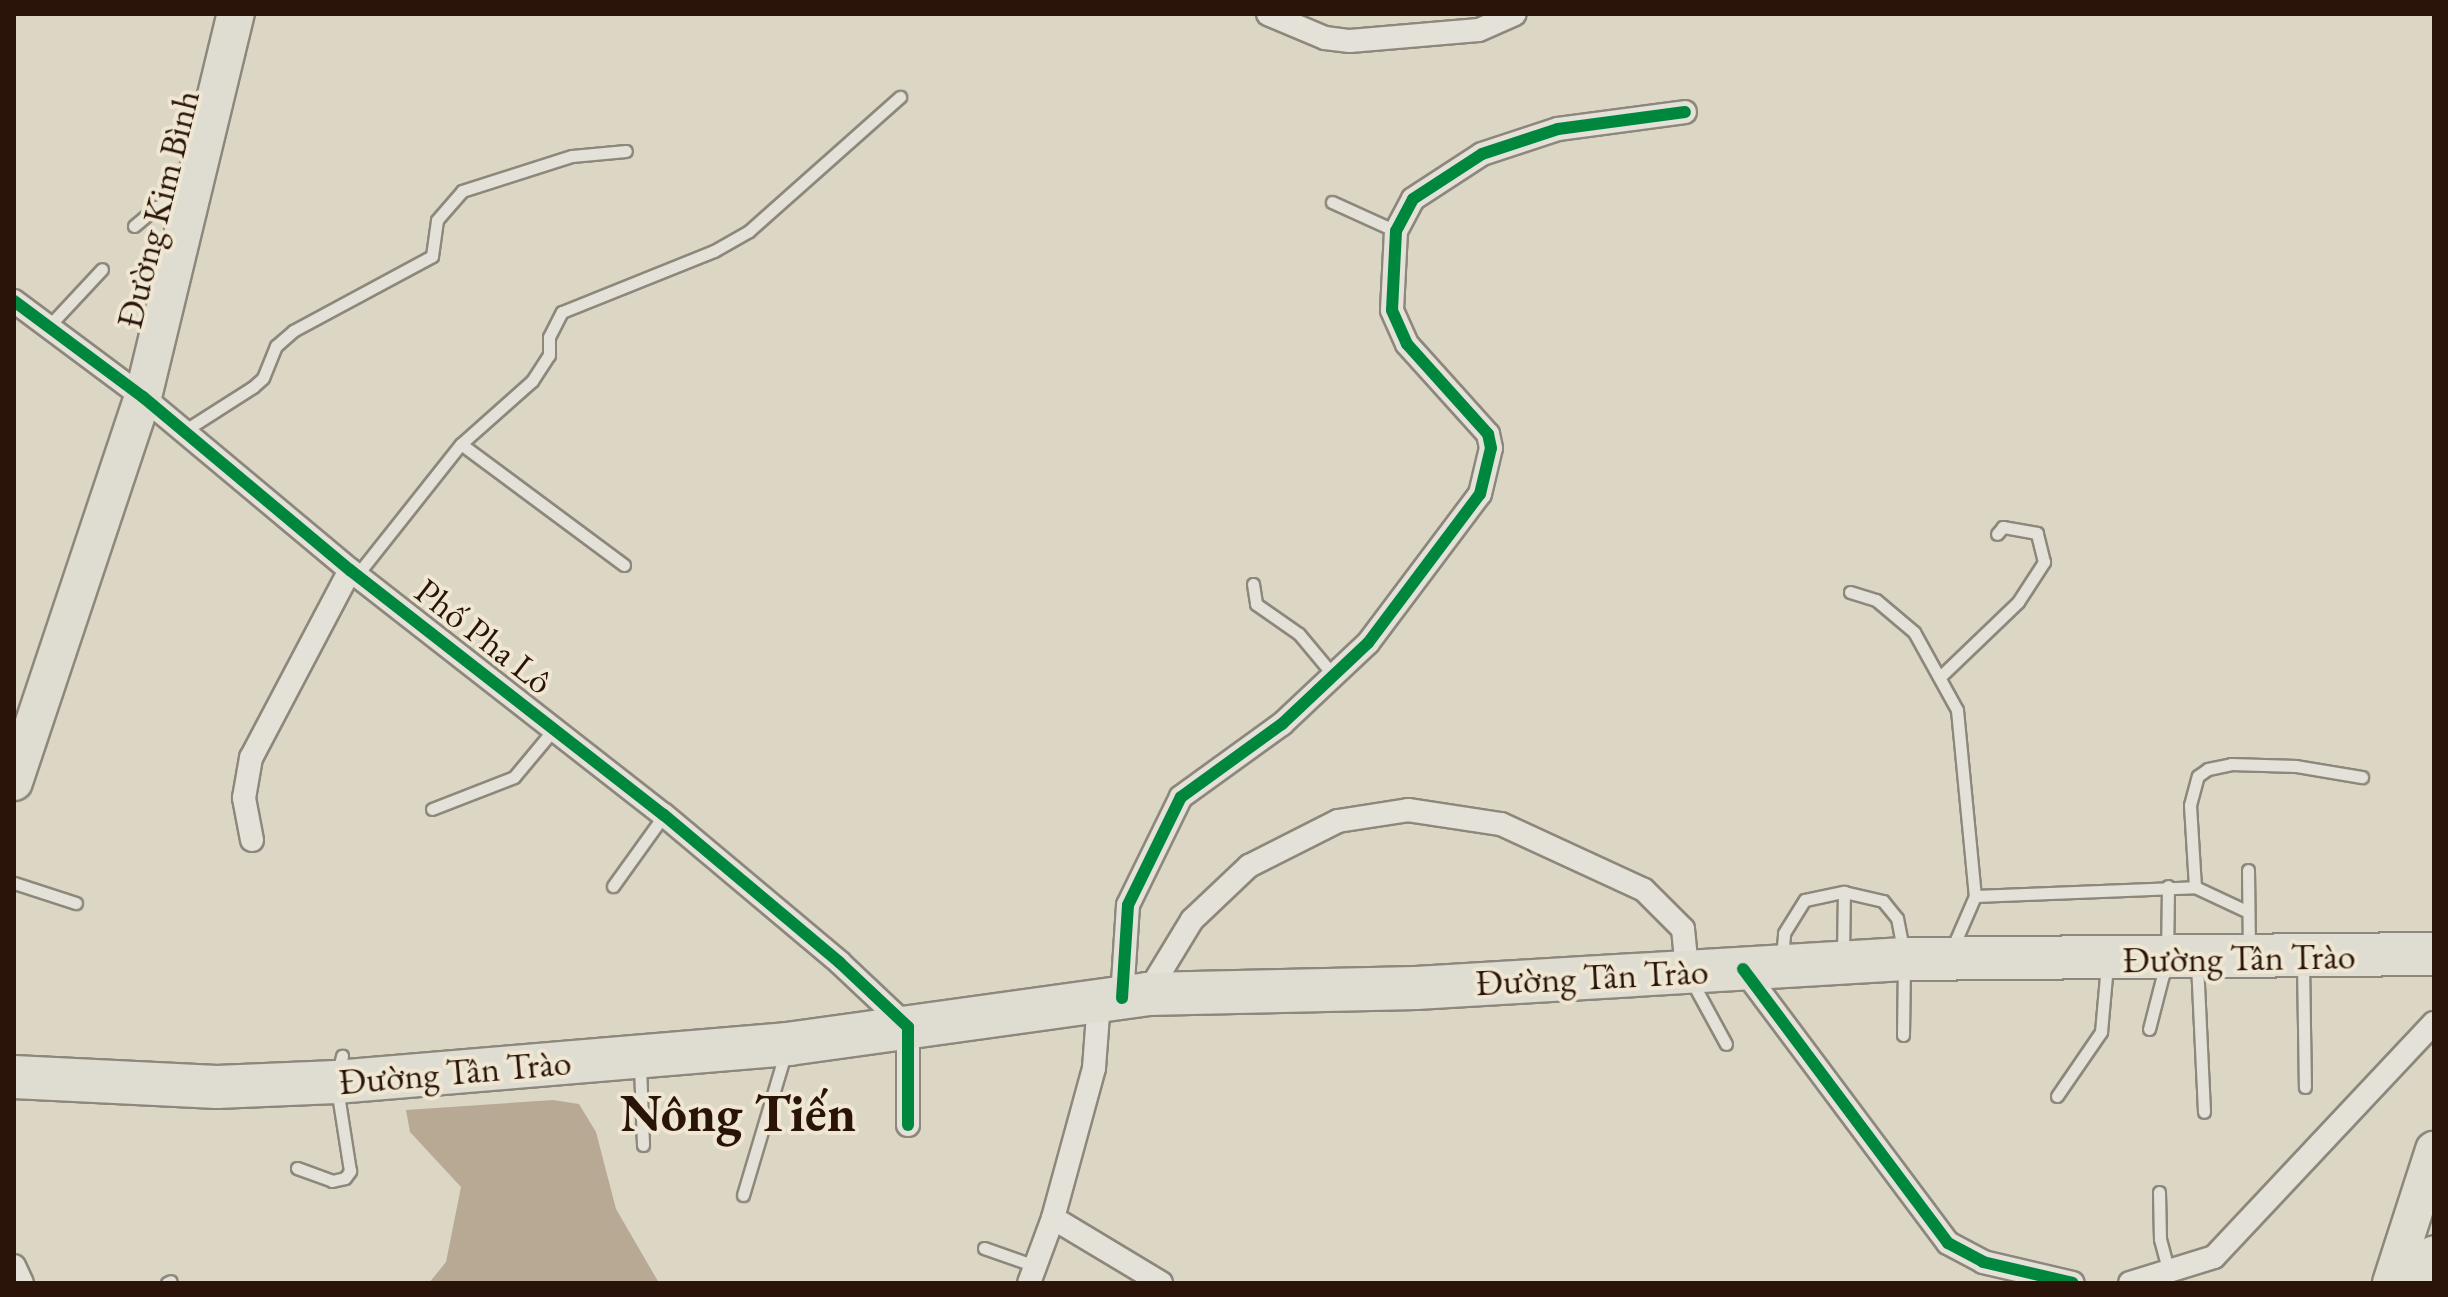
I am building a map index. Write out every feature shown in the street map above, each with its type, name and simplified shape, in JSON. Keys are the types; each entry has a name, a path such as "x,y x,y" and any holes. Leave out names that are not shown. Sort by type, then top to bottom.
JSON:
{"highway":[{"name":"Đường Tân Trào","path":"14,1049 339,1069 640,1057 788,1044 1123,998 1416,988 1687,969 1762,968 1904,959 2107,960 2434,954"},
{"name":"Đường Tân Trào","path":"14,1077 217,1087 339,1069 812,1022 902,1028"}],"main road":[{"name":"Đường Kim Bình","path":"14,782 143,397 236,14"},
{"path":"2391,1283 2434,1150"},
{"path":"2425,1283 2434,1254"}],"street":[{"path":"1268,14 1298,29 1350,41 1479,30 1515,14"},
{"path":"1123,998 1128,905 1181,797 1282,724 1368,643 1480,494 1491,448 1488,434 1399,331 1392,310 1396,231 1413,199 1482,154 1578,123 1685,112"},
{"name":"Phố Pha Lô","path":"14,301 143,397 353,572 664,815 902,1028"},
{"path":"252,840 244,798 251,758 353,572"},
{"path":"1032,1274 1053,1218 1094,1068 1123,998 1192,920 1249,866 1338,821 1408,810 1501,824 1644,890 1683,929 1687,969"},
{"path":"1762,968 1948,1243 1983,1262 2073,1283"},
{"path":"2130,1283 2214,1257 2434,1023"},
{"path":"902,1028 908,1125"},
{"path":"1053,1218 1161,1283"},
{"path":"14,1266 22,1283"}],"lane":[{"path":"353,572 461,444 532,381 549,355 554,321 562,312 714,251 749,231 900,97"},
{"path":"184,431 263,378 276,346 293,331 432,256 437,220 462,191 572,156 626,151"},
{"path":"134,226 157,207 193,193"},
{"path":"1332,202 1396,231"},
{"path":"48,327 102,269"},
{"path":"461,444 624,565"},
{"path":"1942,675 2008,614 2044,562 2037,533 2003,527 1997,534"},
{"path":"1253,584 1256,604 1299,634 1334,676"},
{"path":"1850,592 1876,600 1914,632 1942,675 1957,710 1975,896 1949,959"},
{"path":"432,809 514,777 554,729"},
{"path":"2195,887 2190,805 2198,776 2208,769 2296,766 2362,777"},
{"path":"613,886 664,815"},
{"path":"2248,870 2246,911 2249,956"},
{"path":"14,883 76,903"},
{"path":"2168,886 2182,958 2204,1112"},
{"path":"1975,896 2195,887 2246,911"},
{"path":"1843,963 1844,892"},
{"path":"1762,968 1805,900 1844,892 1883,901 1897,918 1904,959 1903,1035"},
{"path":"2149,1029 2182,958"},
{"path":"2302,958 2305,1087"},
{"path":"2057,1096 2101,1032 2107,960"},
{"path":"1687,969 1700,1004 1726,1044"},
{"path":"743,1195 788,1044"},
{"path":"640,1057 643,1145"},
{"path":"297,1168 332,1181 345,1178 350,1171 339,1069"},
{"path":"2159,1192 2160,1239 2169,1273"},
{"path":"984,1248 1032,1274"}],"shaded area":[{"path":"553,1100 579,1104 596,1132 616,1209 659,1283 429,1283 446,1262 461,1187 410,1132 406,1110"}],"cycle path":[{"path":"1122,998 1128,905 1181,797 1282,724 1368,643 1480,494 1491,448 1488,434 1407,344 1392,310 1396,231 1413,199 1482,154 1558,129 1685,112"},
{"path":"14,301 143,397 350,570 664,815 839,962 908,1027 908,1125"},
{"path":"1743,969 1948,1243 1983,1262 2073,1283"}],"district":[{"name":"Nông Tiến","path":"738,1113"}]}
